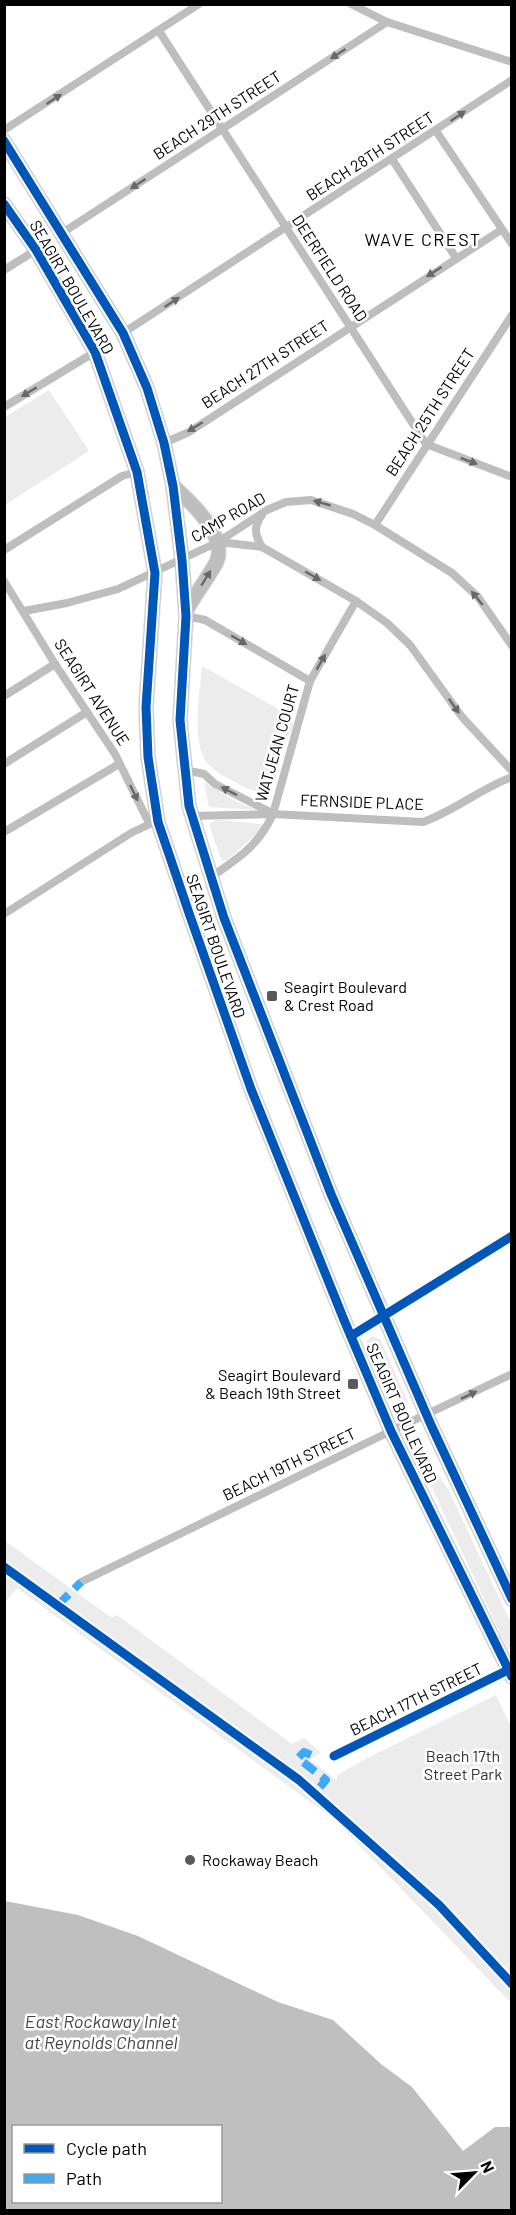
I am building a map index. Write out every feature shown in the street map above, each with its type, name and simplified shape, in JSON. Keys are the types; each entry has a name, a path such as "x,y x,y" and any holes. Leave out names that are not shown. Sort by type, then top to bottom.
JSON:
{"main road":[{"name":"SEAGIRT BOULEVARD","path":"4,141 123,333 147,388 164,442 173,486 182,560 186,613 180,720 192,816 224,918 327,1185 427,1415 512,1599"},
{"name":"SEAGIRT BOULEVARD","path":"4,204 36,250 95,352 137,472 155,573 146,707 154,822 240,1061 351,1336 391,1431 510,1672"},
{"path":"173,486 196,508 218,542 217,561 186,613"}],"street":[{"path":"4,130 199,4"},
{"path":"351,4 387,22 512,62"},
{"name":"BEACH 29TH STREET","path":"62,233 387,22"},
{"name":"DEERFIELD ROAD","path":"159,31 426,444"},
{"name":"BEACH 28TH STREET","path":"123,333 512,80"},
{"path":"436,131 512,244"},
{"path":"392,159 456,258"},
{"name":"BEACH 27TH STREET","path":"164,442 189,432 501,230"},
{"path":"4,270 36,250"},
{"name":"BEACH 25TH STREET","path":"375,525 512,315"},
{"path":"4,407 95,352"},
{"path":"426,444 512,477"},
{"path":"4,550 122,476 137,472"},
{"name":"CAMP ROAD","path":"24,611 67,603 118,589 218,542 267,510 286,502 311,500 353,514 375,525 464,582 478,597 512,646"},
{"path":"262,547 255,529 259,519 267,510"},
{"path":"218,542 262,547 356,601 387,623 410,645 462,717 512,771"},
{"name":"SEAGIRT AVENUE","path":"4,581 154,822"},
{"name":"WATJEAN COURT","path":"212,877 241,856 263,834 273,814 310,681 356,601"},
{"path":"186,613 205,620 310,681"},
{"path":"4,696 55,664"},
{"path":"4,764 87,712"},
{"path":"4,832 119,764"},
{"name":"FERNSIDE PLACE","path":"185,770 204,774 215,784 273,814"},
{"name":"FERNSIDE PLACE","path":"192,816 273,814 423,822 438,816 481,790 512,777"},
{"path":"4,914 154,822"},
{"path":"351,1336 383,1314 512,1236"},
{"name":"BEACH 19TH STREET","path":"81,1582 512,1374"},
{"name":"BEACH 17TH STREET","path":"334,1756 510,1672"}],"green space":[{"path":"49,390 89,451 5,505 5,417"},
{"path":"202,666 291,716 293,728 282,747 268,794 250,789 225,777 204,758 198,738"},
{"path":"204,782 235,801 257,810 209,807"},
{"path":"215,820 267,825 227,860 222,861 209,824"},
{"path":"372,1336 380,1339 408,1402 400,1405 385,1374 370,1354 367,1340"},
{"path":"417,1435 432,1465 449,1491 511,1623 511,1648 508,1650 409,1439"},
{"name":"Beach 17th Street Park","path":"5,1541 112,1618 117,1615 292,1744 304,1738 321,1753 309,1759 337,1780 337,1775 373,1755 496,1695 511,1727 511,2003 335,1820 17,1588 5,1602"}],"water":[{"name":"East Rockaway Inlet at Reynolds Channel","path":"5,1901 78,1915 138,1936 278,2002 333,2020 381,2064 412,2087 463,2151 495,2127 510,2127 511,2210 5,2210"}],"marked path":[{"path":"58,1605 81,1582"},
{"path":"311,1755 304,1752 298,1758 326,1780 314,1794"}],"cycle path":[{"path":"4,141 123,333 147,388 164,443 173,486 182,560 186,616 180,720 189,806 224,918 331,1194 431,1425 512,1599"},
{"path":"4,204 36,250 95,352 137,472 155,573 146,707 148,757 158,822 190,916 251,1089 344,1320 391,1431 512,1677"},
{"path":"351,1336 512,1236"},
{"path":"4,1567 299,1780 439,1905 512,1984"},
{"path":"334,1756 508,1670"}],"place":[{"name":"Seagirt Boulevard & Crest Road","path":"272,996"},
{"name":"Seagirt Boulevard & Beach 19th Street","path":"353,1384"},
{"name":"Rockaway Beach","path":"190,1860"}],"district":[{"name":"WAVE CREST","path":"423,240"}]}
